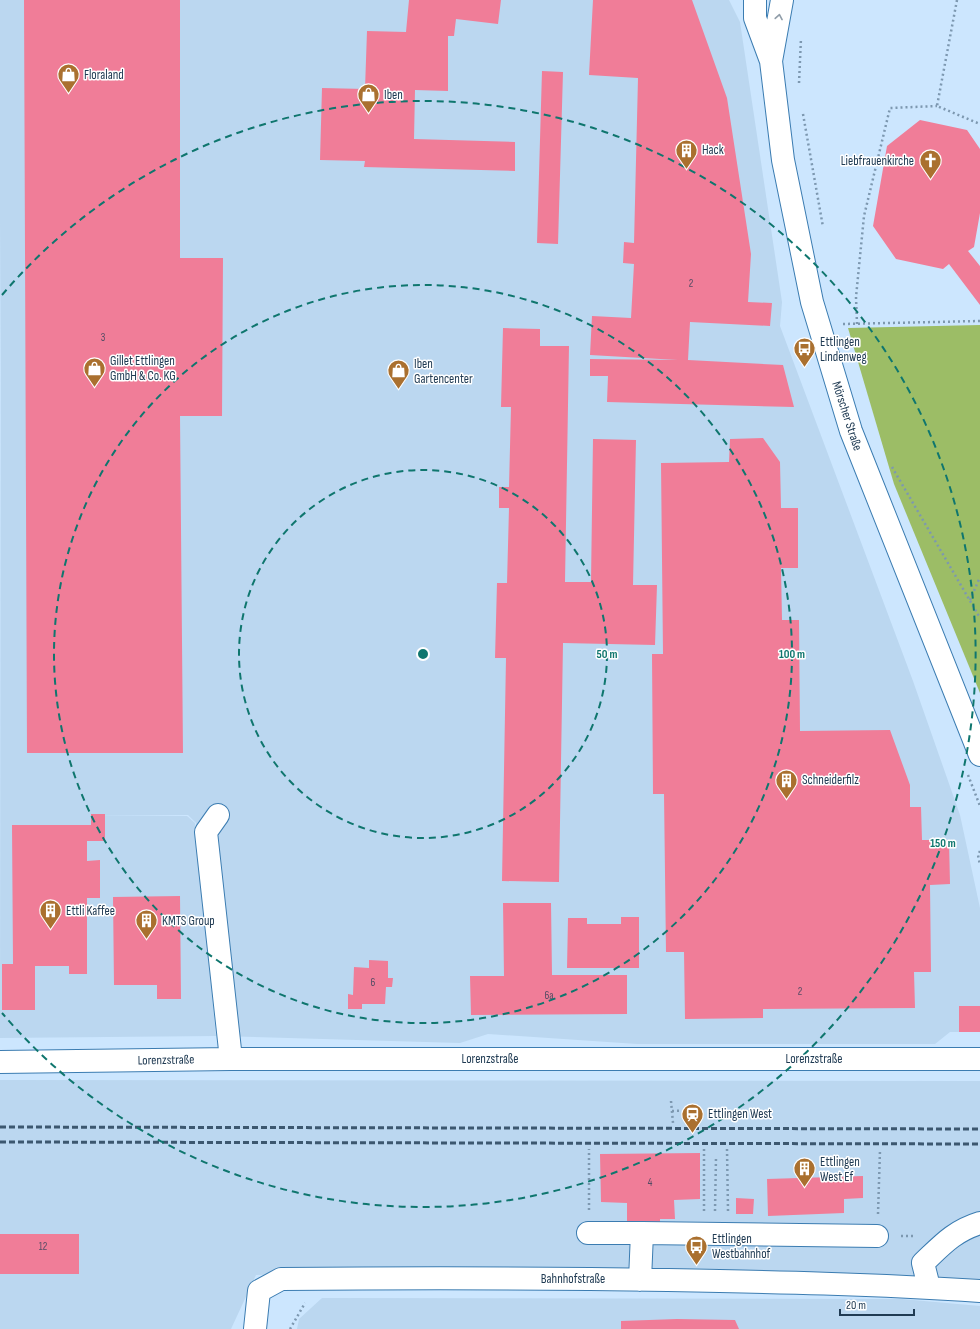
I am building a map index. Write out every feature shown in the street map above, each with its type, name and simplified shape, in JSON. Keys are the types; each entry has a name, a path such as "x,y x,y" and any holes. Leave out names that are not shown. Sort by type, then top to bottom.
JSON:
{"street":[{"name":"Mörscher Straße","path":"755,0 755,18 771,61 782,160 812,302 850,431 980,755"},
{"name":"Mörscher Straße","path":"771,61 782,0"},
{"path":"218,815 206,832 231,1059"},
{"name":"Lorenzstraße","path":"0,1062 231,1059 980,1058"},
{"path":"929,1287 923,1263 954,1233 965,1227 980,1223"},
{"path":"589,1224 642,1233 877,1236"},
{"path":"640,1280 642,1233"},
{"name":"Bahnhofstraße","path":"255,1329 259,1291 281,1279 640,1280 893,1284 980,1291"}],"path":[{"path":"937,106 957,0"},
{"path":"799,90 801,36"},
{"path":"857,324 856,297 864,216 890,108 937,106 980,124"},
{"path":"803,112 824,234"},
{"path":"840,317 844,331"},
{"path":"842,324 980,322"},
{"path":"890,463 980,618"},
{"path":"970,600 980,577"},
{"path":"980,851 978,856 980,865"},
{"path":"671,1101 673,1123"},
{"path":"672,1111 702,1110"},
{"path":"589,1224 590,1149"},
{"path":"704,1149 704,1233"},
{"path":"727,1149 728,1234"},
{"path":"877,1236 880,1150"},
{"path":"715,1192 716,1157"},
{"path":"290,1329 306,1301 308,1279"}],"shaded area":[{"path":"0,0 729,0 740,22 782,302 780,326 913,681 960,815 980,908 980,1032 950,1032 935,1044 637,1044 488,1034 460,1043 217,1036 196,823 188,815 89,815 187,816 195,823 216,1036 0,1038"},
{"path":"0,1080 980,1081 980,1291 367,1272 256,1275 231,1329 0,1329"},
{"path":"322,1298 902,1299 980,1306 980,1329 297,1329 299,1319"}],"green space":[{"path":"980,325 980,693 894,484 848,328"}],"building":[{"path":"24,0 180,0 180,258 223,258 222,416 180,416 183,753 27,753"},
{"name":"Iben","path":"409,0 501,0 498,24 456,19 454,36 448,36 448,91 415,90 414,139 515,142 515,171 364,167 365,161 320,160 322,88 365,89 367,31 406,32"},
{"path":"593,0 692,0 727,98 751,254 748,302 772,303 770,326 690,322 688,360 783,365 794,407 607,402 608,376 590,376 590,359 678,360 590,355 592,316 631,318 634,264 623,263 624,242 634,243 638,78 589,75"},
{"path":"542,71 563,72 558,244 537,243"},
{"name":"Liebfrauenkirche","path":"920,120 967,130 980,149 980,213 974,247 968,251 980,266 980,305 949,264 943,269 896,259 873,226 887,146"},
{"path":"503,328 540,329 540,346 569,346 565,582 591,582 593,439 636,440 633,585 657,585 655,645 563,643 559,882 502,881 506,658 495,658 497,583 507,583 509,508 499,508 499,487 509,487 511,407 501,407"},
{"name":"Schneiderfilz","path":"763,438 780,462 781,508 798,508 798,568 781,568 782,620 799,620 800,731 890,730 910,785 910,807 921,807 922,840 949,840 950,884 930,885 931,972 914,972 915,1008 763,1009 763,1018 685,1019 684,952 666,952 664,794 653,794 652,654 663,654 661,463 729,462 730,439"},
{"name":"Ettli Kaffee","path":"91,814 105,814 105,841 87,841 87,861 100,860 100,898 87,898 87,974 69,974 69,966 35,966 35,1010 2,1010 2,964 13,964 12,825 91,825"},
{"name":"KMTS Group","path":"180,896 181,999 157,999 157,985 114,985 113,897"},
{"path":"503,903 551,903 552,975 627,975 627,1014 471,1015 470,976 504,976"},
{"path":"621,917 639,917 639,968 567,968 568,918 587,918 587,924 621,924"},
{"path":"369,960 388,961 388,978 393,978 392,987 386,987 385,1004 362,1004 362,1009 348,1009 348,994 353,995 354,967 369,968"},
{"path":"959,1006 980,1006 980,1032 959,1032"},
{"path":"700,1153 700,1199 674,1200 675,1219 660,1219 660,1225 627,1222 627,1203 601,1202 600,1154"},
{"name":"Ettlingen West Ef","path":"863,1176 863,1198 844,1199 844,1213 768,1216 767,1179"},
{"path":"736,1198 754,1199 753,1214 736,1214"},
{"path":"0,1234 79,1234 79,1274 0,1274"},
{"path":"677,1319 735,1320 739,1329 621,1329 621,1321"}],"railway":[{"path":"0,1127 980,1129"},
{"path":"0,1142 980,1144"}],"place":[{"name":"Floraland","path":"69,94"},
{"name":"Iben","path":"368,114"},
{"name":"Hack","path":"687,170"},
{"name":"Liebfrauenkirche","path":"930,180"},
{"name":"Ettlingen Lindenweg","path":"804,368"},
{"name":"Gillet Ettlingen GmbH & Co. KG","path":"95,388"},
{"name":"Iben Gartencenter","path":"398,390"},
{"name":"Schneiderfilz","path":"787,800"},
{"name":"Ettli Kaffee","path":"50,930"},
{"name":"KMTS Group","path":"147,940"},
{"name":"Ettlingen West","path":"693,1134"},
{"name":"Ettlingen West Ef","path":"805,1188"},
{"name":"Ettlingen Westbahnhof","path":"696,1266"}]}
